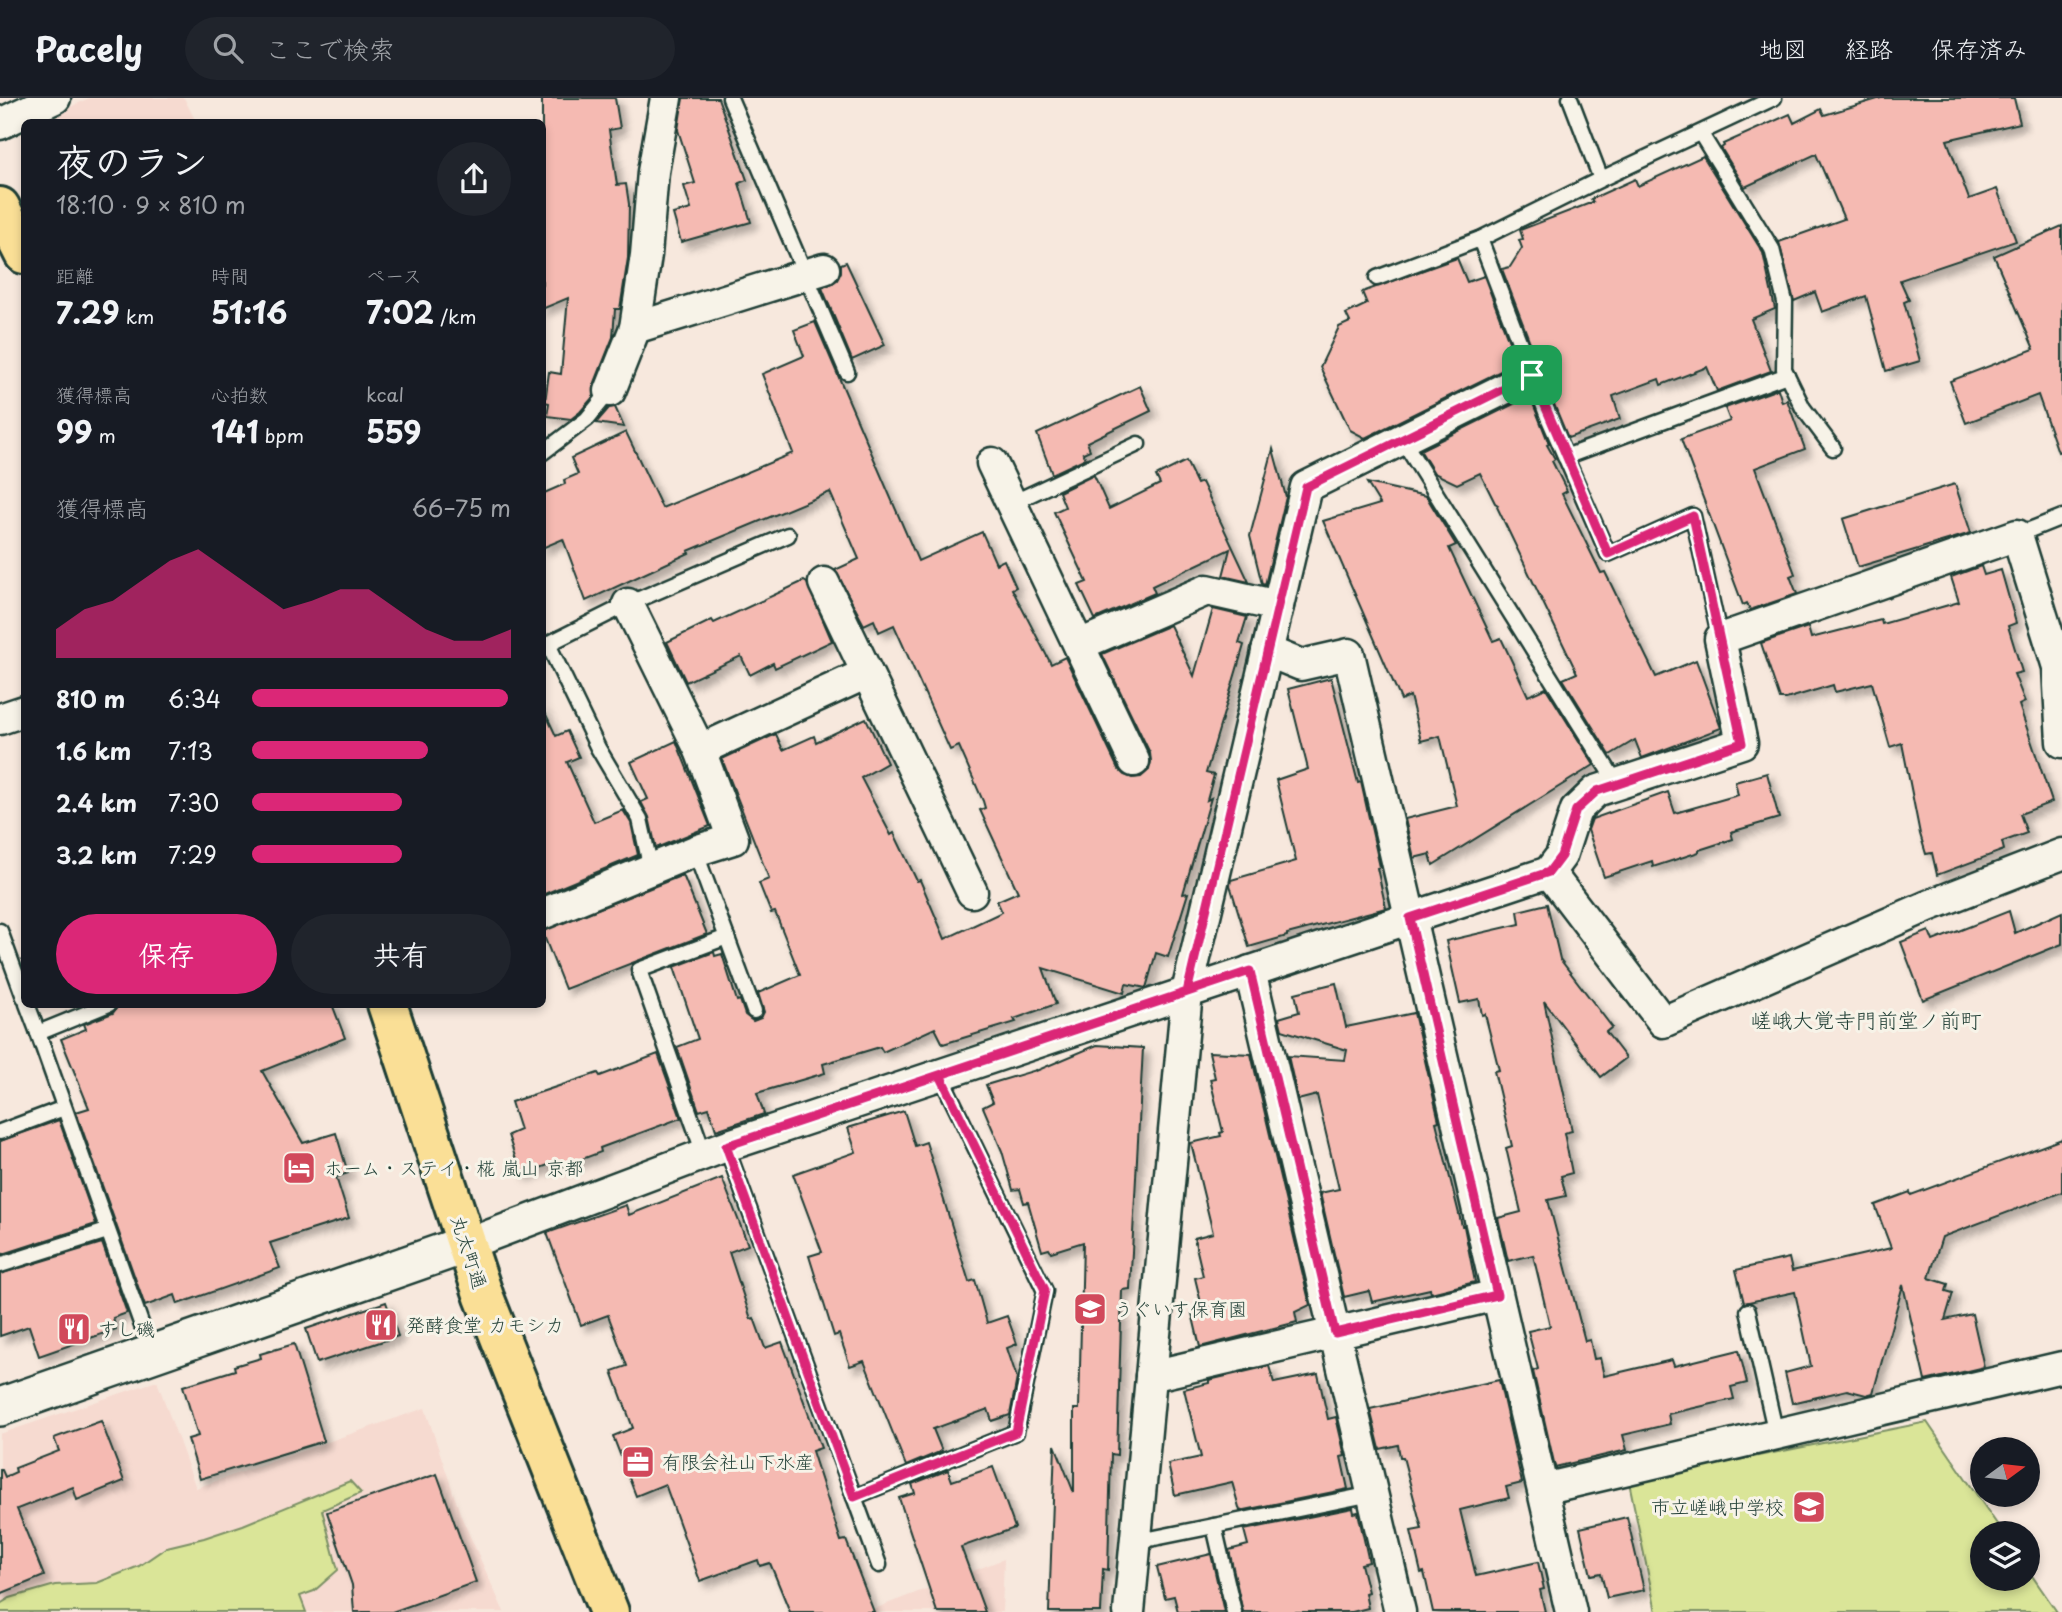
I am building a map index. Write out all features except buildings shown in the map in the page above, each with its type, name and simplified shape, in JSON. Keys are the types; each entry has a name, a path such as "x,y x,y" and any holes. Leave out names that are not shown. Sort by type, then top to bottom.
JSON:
{"main road":[{"path":"0,207 21,248"},
{"name":"丸太町通","path":"388,1008 498,1334 609,1612"}],"street":[{"path":"0,124 55,98"},
{"path":"610,391 635,328 646,255 653,172 666,98"},
{"path":"635,328 815,272"},
{"path":"1129,1612 1187,992 1306,487 1532,375"},
{"path":"992,463 1134,761"},
{"path":"0,1407 467,1244 715,1150 1549,872 1561,856 1576,810 1597,791 1742,743 1720,639 2017,535 2058,667 2062,742"},
{"path":"824,583 972,892"},
{"path":"1079,645 1208,590 1278,606"},
{"path":"546,912 695,850 733,839 700,750 628,604"},
{"path":"1267,650 1301,665 1349,654 1571,1612"},
{"path":"700,750 867,673"},
{"path":"0,719 21,712"},
{"path":"1549,872 1663,1022 1928,906 2062,855"},
{"path":"1250,971 1400,1612"},
{"path":"1151,1376 1497,1295"},
{"path":"1543,1489 2062,1367"}],"lane":[{"path":"730,98 815,272 847,372"},
{"path":"1570,98 1601,179"},
{"path":"1377,278 1480,239 1774,98"},
{"path":"1701,134 1772,249 1785,302 1784,369 1802,408 1833,448"},
{"path":"1480,239 1565,457 1608,554 1693,516 1720,639"},
{"path":"1565,457 1787,375"},
{"path":"546,450 587,419 610,391"},
{"path":"1402,439 1617,784"},
{"path":"1012,503 1138,444"},
{"path":"2017,535 2062,517"},
{"path":"651,869 640,819 598,748 548,643 628,604 788,534"},
{"path":"695,850 754,1011"},
{"path":"0,931 21,989"},
{"path":"727,937 639,970 715,1150 879,1565"},
{"path":"28,1008 152,1356"},
{"path":"37,1033 99,1008"},
{"path":"854,1497 1016,1432 1019,1419 1045,1290 940,1075"},
{"path":"0,1132 64,1108"},
{"path":"0,1265 107,1231"},
{"path":"1748,1311 1776,1434"},
{"path":"1135,1542 1372,1494"},
{"path":"1214,1526 1234,1612"}],"shaded area":[{"path":"89,98 184,98 194,119 46,119"},
{"path":"157,1381 196,1488 425,1408 461,1516 504,1612 0,1612 0,1434"},
{"path":"1004,1559 1002,1612 866,1612"}],"green space":[{"name":"市立嵯峨中学校","path":"1927,1422 1970,1485 1970,1507 1985,1507 1995,1521 1970,1521 1970,1591 2040,1591 2040,1587 2057,1612 1656,1612 1629,1482"},
{"path":"350,1481 361,1493 322,1510 338,1570 314,1591 300,1596 306,1612 0,1612 0,1604 10,1598 55,1585 97,1583 139,1566 167,1547 243,1525"}],"place":[{"name":"ホーム・ステイ・椛 嵐山 京都","path":"299,1168"},
{"name":"うぐいす保育園","path":"1090,1309"},
{"name":"発酵食堂 カモシカ","path":"381,1325"},
{"name":"すし磯","path":"74,1329"},
{"name":"有限会社山下水産","path":"638,1462"},
{"name":"市立嵯峨中学校","path":"1809,1507"}],"district":[{"name":"嵯峨大覚寺門前堂ノ前町","path":"1866,1021"}],"route":[{"path":"1532,375 1608,554 1693,516 1742,743 1597,791 1576,810 1561,856 1549,872 1410,918 1497,1295 1335,1333 1250,971 940,1075 1045,1290 1016,1432 854,1497 726,1146 1187,992 1306,487 1532,375"}]}
